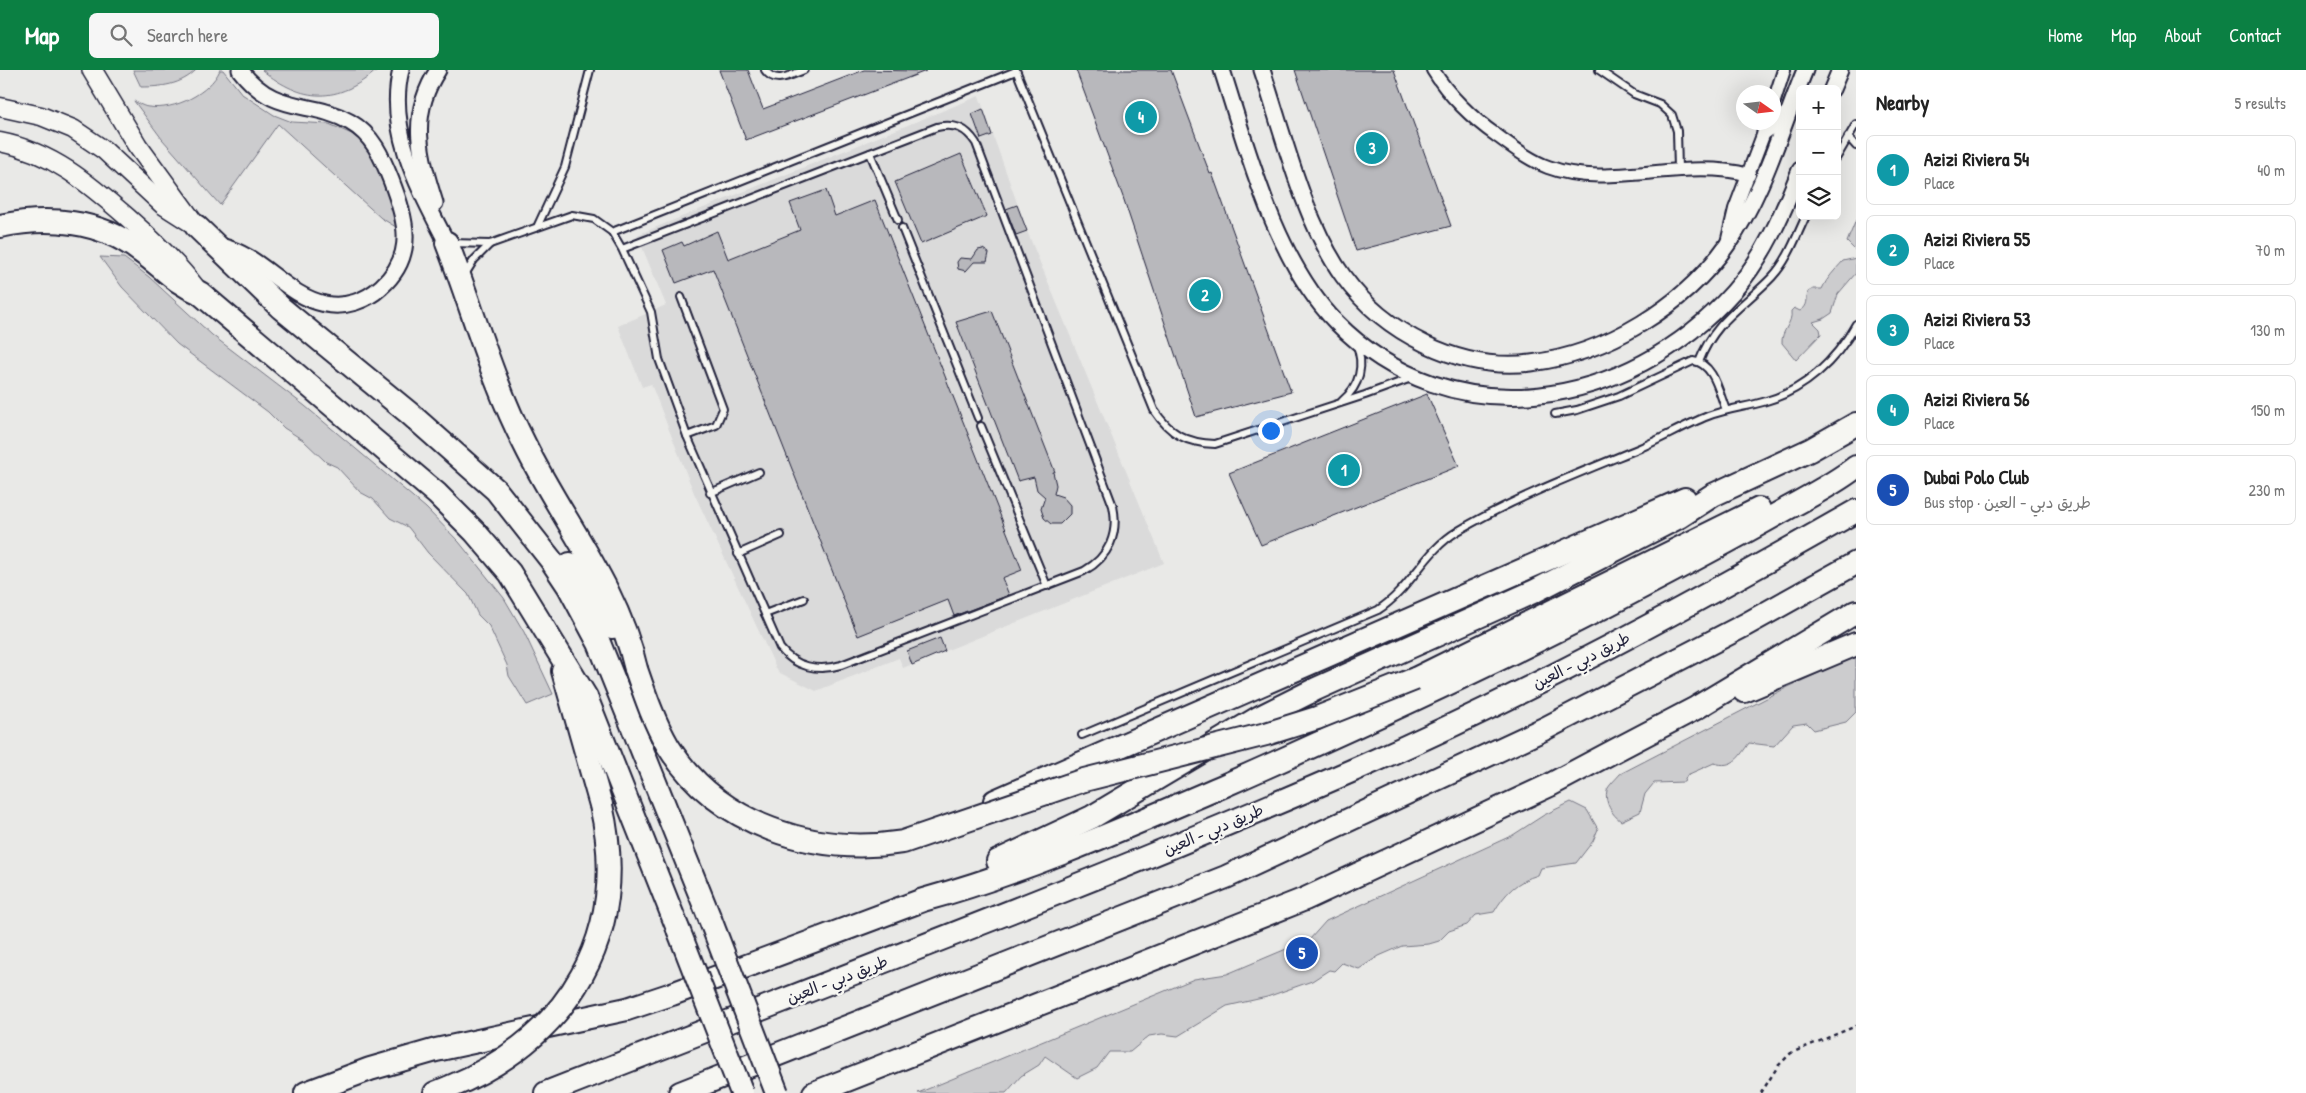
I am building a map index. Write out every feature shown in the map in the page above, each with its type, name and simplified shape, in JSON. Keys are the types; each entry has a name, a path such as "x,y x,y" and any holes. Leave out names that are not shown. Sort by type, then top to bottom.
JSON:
{"highway":[{"path":"0,226 20,222 49,220 98,229 122,238 141,251 167,275 200,293 456,512 510,573 558,648 592,710 742,1093"},
{"path":"196,226 281,308 424,425 496,490 541,527 590,591 636,669"},
{"path":"448,243 523,443 541,478 601,575 624,624 636,669 659,729 681,764 709,794 750,820 795,838 851,846 877,846 903,842 1084,780 1266,734 1317,718 1415,679 1844,465 1856,461"},
{"path":"923,900 965,876 1092,818 1260,717 1316,689 1536,591 1679,517 1713,495 1810,450 1856,424"},
{"path":"306,1093 370,1068 436,1050 619,1010 654,1000 923,900 956,891 1066,850 1175,806 1366,723 1545,638 1716,549 1832,483 1856,467"},
{"path":"496,490 551,560 588,622 619,693 710,920 776,1093"},
{"path":"947,827 981,807 1672,504 1692,497 1713,495"},
{"name":"طريق دبي - العين","path":"546,1093 1169,848 1360,768 1588,658 1714,592 1856,511"},
{"path":"680,1093 1226,877 1546,728 1745,625 1856,563"},
{"path":"814,1093 1305,899 1550,785 1696,708 1856,612"},
{"path":"1696,708 1777,679 1856,644"},
{"path":"443,1090 487,1070 523,1046 554,1017 578,983 600,928 608,889 609,849 601,805 567,691 558,648"}],"main road":[{"path":"92,70 132,137 196,226"},
{"path":"0,108 55,120 89,139 156,200 196,226"},
{"path":"0,142 28,149 63,165 94,188 166,253 200,293"}],"street":[{"path":"215,245 229,248 255,260 302,296 335,305 365,298 382,287 396,269 405,245 405,220 402,208 379,152 367,135 341,118 273,98 251,82 240,70"},
{"path":"401,70 396,95 404,146 422,193 448,243"},
{"path":"438,70 422,103 419,142 448,243"},
{"path":"1222,70 1247,148 1284,246 1294,266 1320,304 1355,340 1373,354 1414,376 1459,391 1487,396 1538,397 1589,386 1635,367 1698,325 1733,291 1771,236 1798,175"},
{"path":"1262,70 1304,197 1331,257 1367,305 1402,332 1443,351 1487,362 1524,364 1555,359 1600,344 1622,334 1663,309 1699,277 1727,245 1757,190 1805,70"},
{"path":"1433,70 1452,95 1485,127 1515,149 1548,167 1591,175 1678,169 1723,170 1748,175"},
{"path":"1779,85 1784,70"},
{"path":"1834,85 1840,70"},
{"path":"1781,118 1787,114"},
{"path":"1727,245 1730,221 1765,130"}],"lane":[{"path":"538,225 565,167 590,70"},
{"path":"765,70 772,77 780,78 804,70"},
{"path":"612,232 1016,70 1154,410 1165,426 1179,437 1196,443 1215,444 1414,376"},
{"path":"1599,70 1634,94 1660,104 1672,115 1677,131 1678,169"},
{"path":"1841,150 1856,124"},
{"path":"448,243 490,244 561,217 583,215 594,219 612,232 622,249 651,312 659,359 710,493 780,648 786,655 802,665 812,668 831,668 1084,572 1100,561 1111,544 1115,516 976,143 964,130 948,125 937,126 622,249"},
{"path":"1848,137 1856,146"},
{"path":"870,153 898,220"},
{"path":"1699,362 1709,340 1723,320 1772,277 1804,220"},
{"path":"902,228 978,418"},
{"path":"462,280 474,260 490,244"},
{"path":"681,297 723,409 716,425 687,436"},
{"path":"1082,735 1378,610 1403,590 1433,552 1458,531 1548,487 1726,410 1777,397 1805,382 1831,360 1856,324"},
{"path":"1339,403 1352,391 1360,375 1360,357 1355,340"},
{"path":"1555,414 1576,410 1619,396 1687,363 1699,362 1710,369 1726,410"},
{"path":"981,426 1047,586"},
{"path":"710,493 759,472"},
{"path":"738,554 782,535"},
{"path":"765,614 804,598"}],"path":[{"path":"1761,1093 1778,1066 1791,1053 1856,1026"}],"shaded area":[{"path":"133,70 196,70 177,82 141,87"},
{"path":"220,70 223,70 242,94 274,115 292,122 329,124 354,135 371,150 396,210 396,227 381,218 278,124 220,205 162,139 134,101 145,106 159,108 180,103 200,93"},
{"path":"262,70 377,70 348,89 334,94 320,95 292,89"},
{"path":"979,96 1027,231 1164,563 903,668 899,658 816,691 778,672 694,493 651,384 642,387 618,326 666,305 637,235"},
{"path":"1856,220 1856,251 1847,242"},
{"path":"100,257 124,258 149,277 212,335 305,406 426,508 459,542 504,598 524,632 553,694 527,705 509,676 507,665 489,626 478,615 468,594 428,553 408,527 390,518 373,499 360,492 337,467 326,462 303,440 284,428 268,412 177,344 122,287"},
{"path":"1856,258 1856,273 1838,294 1832,313 1823,319 1813,322 1820,329 1821,334 1796,360 1782,343 1791,311 1794,308 1800,311 1803,309 1806,305 1808,292 1813,289 1822,289 1843,261"},
{"path":"1856,656 1856,712 1846,722 1814,730 1807,723 1793,725 1774,746 1749,743 1739,757 1731,763 1714,763 1687,775 1684,782 1654,783 1645,794 1640,812 1621,821 1612,812 1608,804 1607,790 1620,774 1788,687"},
{"path":"1571,802 1587,810 1598,829 1593,841 1576,863 1541,868 1538,875 1518,884 1512,889 1494,912 1476,915 1467,925 1449,931 1439,941 1429,944 1402,946 1379,956 1359,969 1342,963 1334,971 1329,970 1312,981 1267,997 1227,1006 1178,1036 1162,1034 1149,1036 1130,1052 1109,1052 1097,1068 1077,1078 1045,1056 1039,1065 1021,1076 1006,1093 918,1093 1194,979 1227,974 1310,939 1326,921 1513,835 1544,815"}],"building":[{"path":"719,70 748,70 763,109 864,70 926,71 746,140"},
{"path":"1076,70 1171,70 1210,174 1212,173 1291,392 1196,417 1123,197"},
{"path":"1295,70 1394,70 1451,226 1356,251"},
{"path":"983,109 992,135 981,139 972,114"},
{"path":"961,154 987,216 921,244 895,182"},
{"path":"826,190 835,216 875,200 1022,570 1002,578 1009,595 954,616 948,600 858,636 713,269 676,283 663,250 682,242 684,246 717,231 728,259 800,230 790,203"},
{"path":"1017,205 1027,231 1016,235 1006,209"},
{"path":"983,249 989,253 987,262 974,262 966,271 958,269 957,262 960,258 972,259 978,250"},
{"path":"992,311 1055,472 1053,472 1056,485 1054,494 1063,497 1070,505 1070,514 1060,524 1051,524 1044,518 1041,509 1045,497 1037,490 1034,477 1018,481 956,322"},
{"path":"1427,394 1459,466 1261,545 1229,473"},
{"path":"940,638 945,651 912,665 907,651"}],"place":[{"name":"Azizi Riviera 56","path":"1141,117"},
{"name":"Azizi Riviera 53","path":"1372,148"},
{"name":"Azizi Riviera 55","path":"1205,295"},
{"name":"Azizi Riviera 54","path":"1344,470"},
{"name":"Dubai Polo Club","path":"1302,953"}]}
